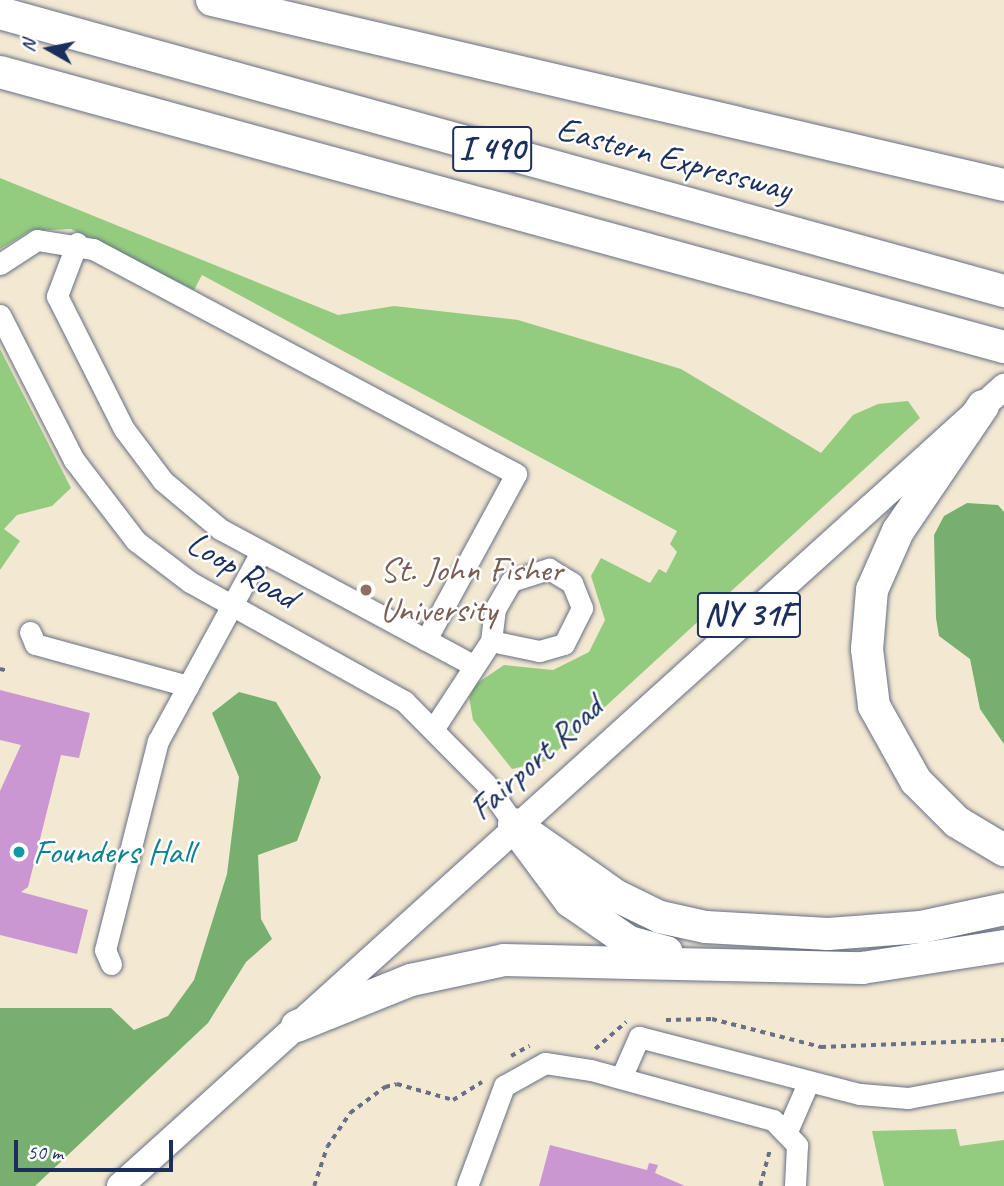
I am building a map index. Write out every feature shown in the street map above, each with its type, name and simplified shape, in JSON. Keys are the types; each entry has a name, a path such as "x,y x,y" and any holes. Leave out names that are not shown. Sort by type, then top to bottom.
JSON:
{"highway":[{"path":"212,0 1003,186"},
{"name":"Eastern Expressway","path":"0,13 994,288"},
{"name":"I 490","path":"0,72 1004,347"},
{"path":"994,397 898,531 872,590 867,649 874,706 916,781 957,822 1004,850"},
{"path":"514,824 615,895 660,917 706,927 828,934 921,927 1004,909"},
{"path":"514,824 570,901 629,942 706,962"},
{"path":"297,1026 411,980 504,960 706,962 862,968 1004,946"}],"main road":[{"name":"Fairport Road","path":"120,1186 514,824 994,397"}],"street":[{"path":"0,264 37,240 77,243 516,474 426,640"},
{"path":"77,243 57,296 124,429 189,506 261,552 471,664"},
{"name":"Loop Road","path":"0,315 74,460 109,511 163,564 232,606 373,681 434,728 514,824"},
{"path":"111,964 105,950 158,741 261,552"},
{"path":"434,728 471,664 491,640 503,592 522,573 549,569 572,583 582,608 564,644 539,651 491,640"},
{"path":"30,632 35,644 188,686"},
{"path":"621,1078 639,1037 808,1083 908,1098 1004,1080"},
{"path":"467,1186 490,1110 524,1069 566,1064 621,1078 781,1132 797,1145 795,1186"},
{"path":"781,1132 808,1083"}],"path":[{"path":"0,669 8,671"},
{"path":"760,1186 781,1132"}],"green space":[{"path":"0,178 338,315 394,306 518,320 681,369 821,453 853,415 878,404 908,401 920,418 546,761 512,769 473,720 469,697 476,684 504,665 553,670 589,652 605,620 591,576 601,558 650,583 659,569 666,573 677,552 670,544 677,531 202,275 194,290 71,229 30,231 0,249"},
{"path":"0,349 71,488 52,506 17,515 4,529 20,541 0,570"},
{"path":"967,503 998,505 1004,512 1004,744 980,709 970,659 939,636 936,618 934,535 944,516"},
{"path":"239,692 276,702 321,777 297,841 258,855 261,919 272,939 246,962 208,1023 35,1186 0,1186 0,1008 111,1008 134,1030 168,1016 194,980 227,874 239,777 212,713"},
{"path":"956,1129 960,1146 1004,1140 1004,1186 884,1186 872,1131"}],"building":[{"name":"Founders Hall","path":"0,690 90,713 79,758 61,755 28,887 21,892 88,910 77,954 0,935 0,791 21,745 0,740"},
{"path":"550,1145 647,1170 649,1163 658,1165 655,1173 685,1186 539,1186"}],"place":[{"name":"St. John Fisher University","path":"366,590"},
{"name":"Founders Hall","path":"19,852"}]}
